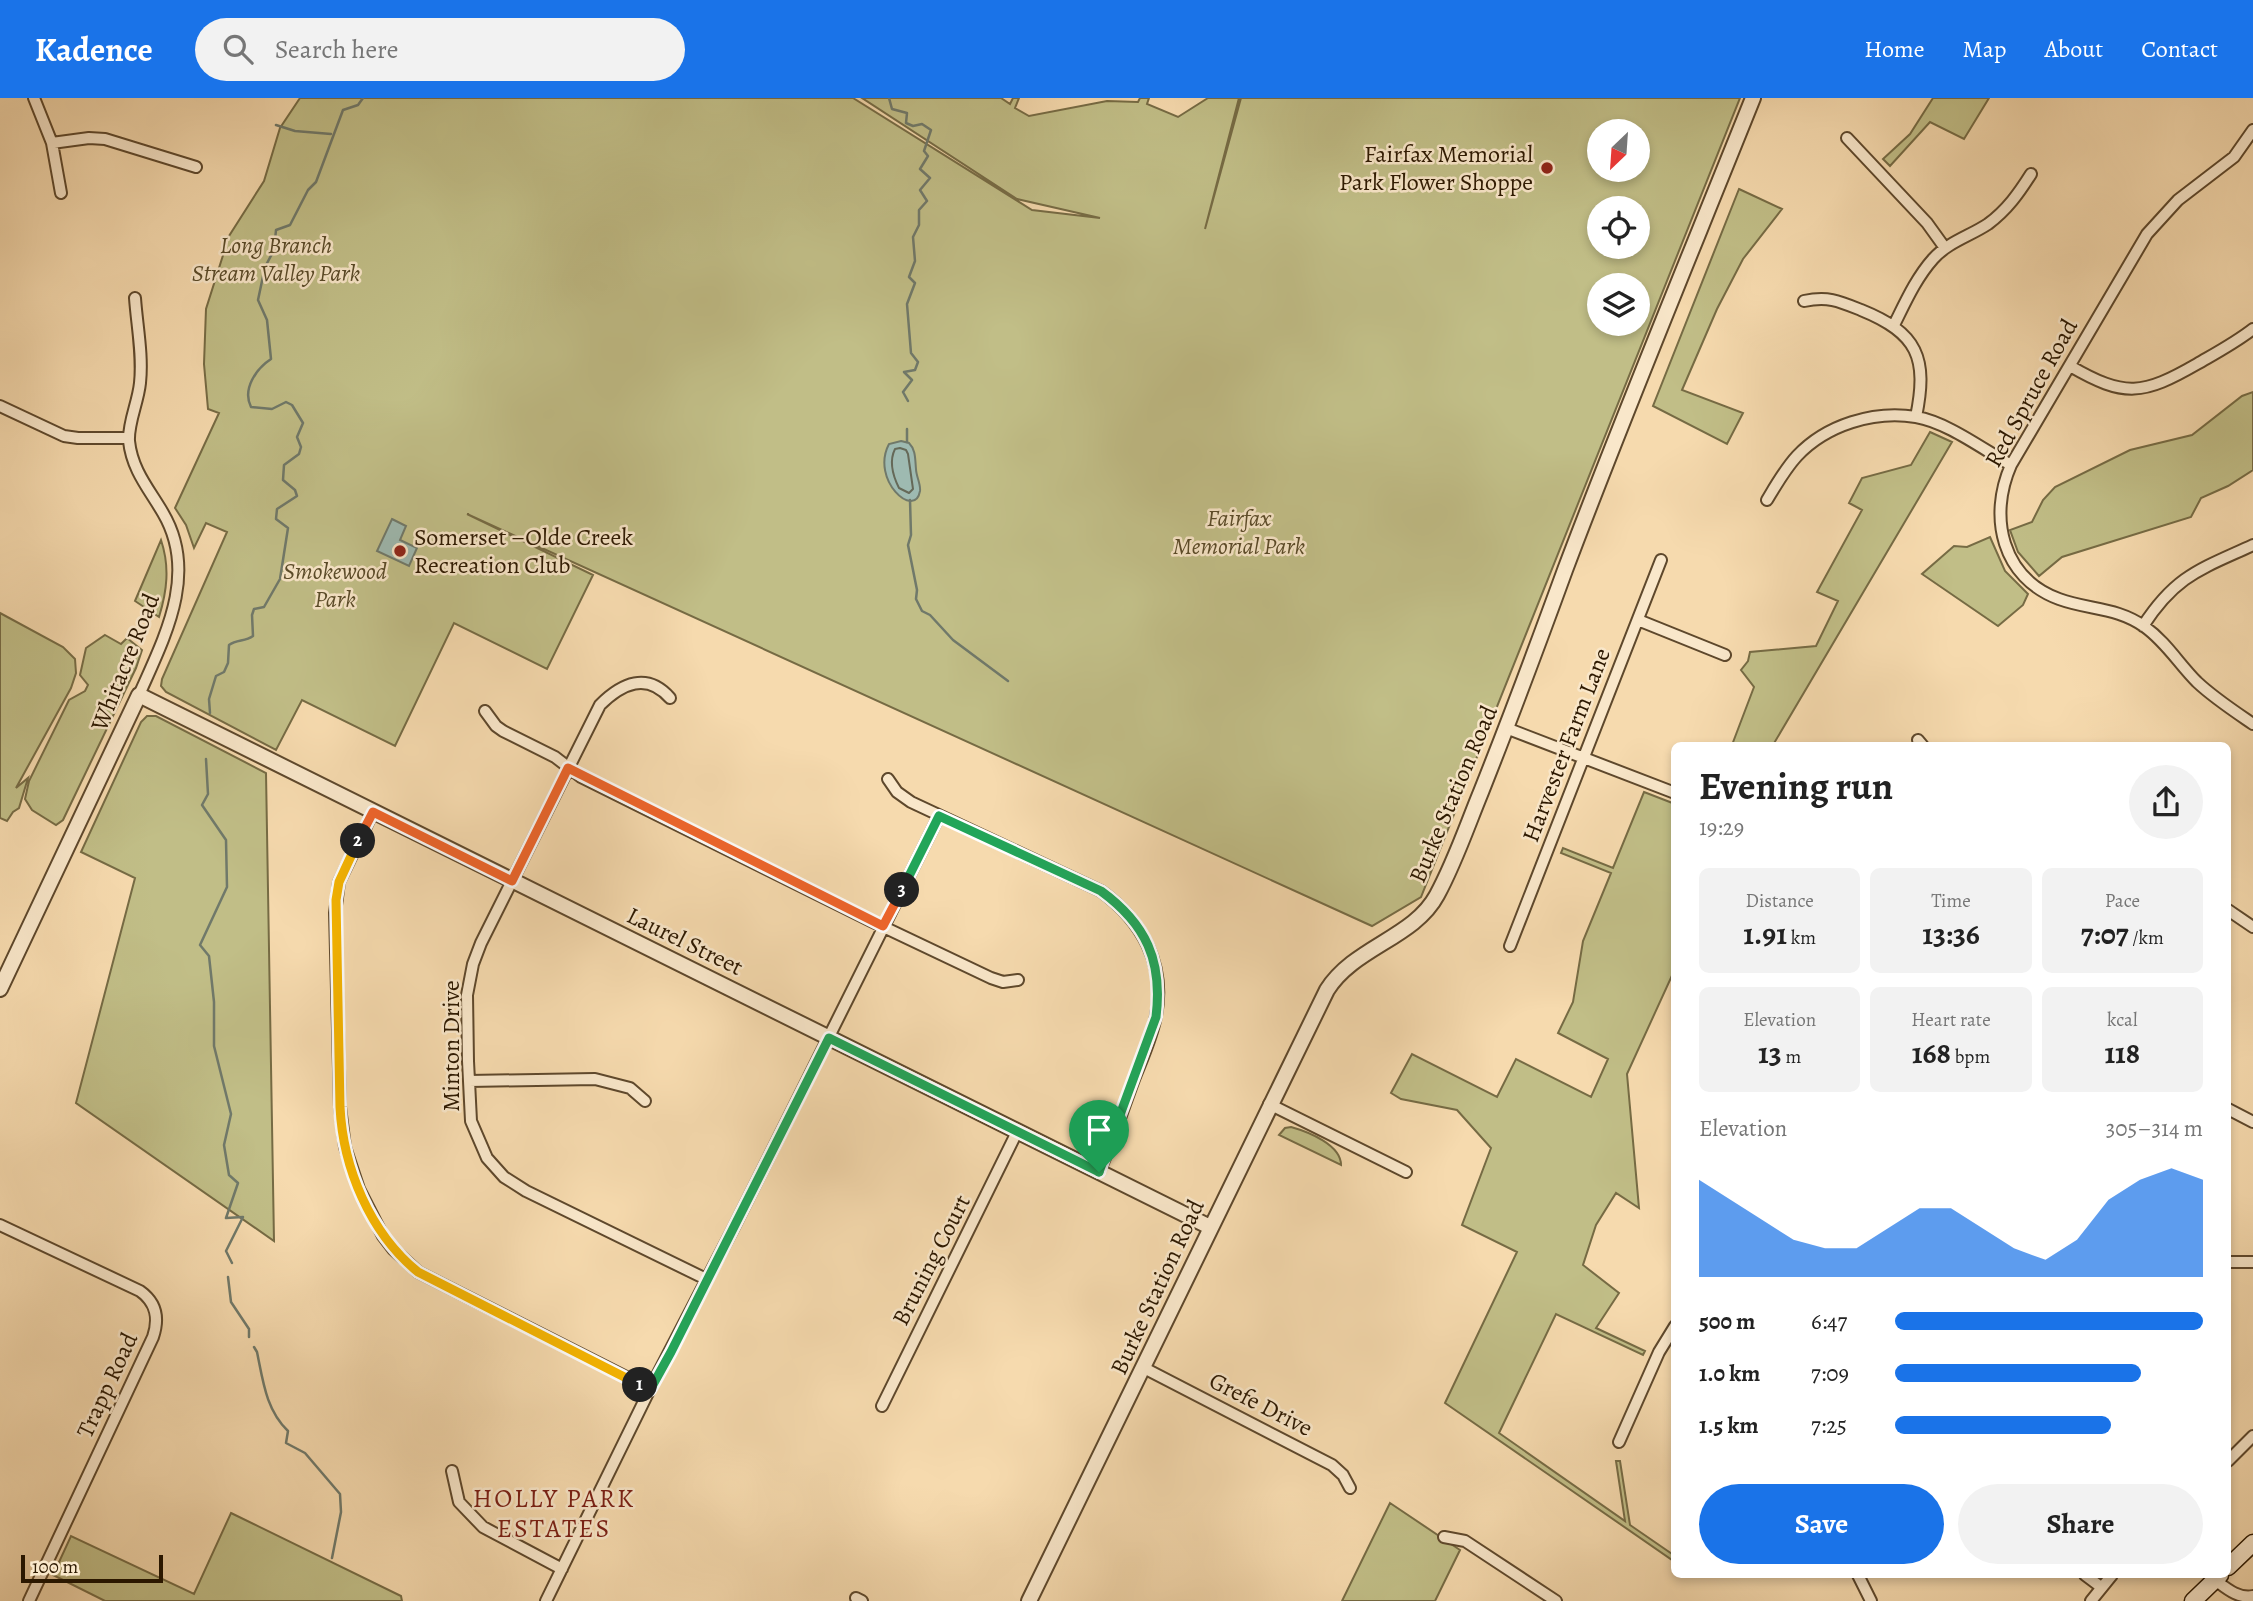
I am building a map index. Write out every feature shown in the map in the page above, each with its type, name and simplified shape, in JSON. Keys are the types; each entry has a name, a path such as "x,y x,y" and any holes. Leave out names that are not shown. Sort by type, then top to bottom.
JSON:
{"main road":[{"path":"2231,1564 2253,1543"},
{"path":"2193,1601 2216,1578"}],"street":[{"path":"34,98 52,143 61,193"},
{"name":"Burke Station Road","path":"1029,1601 1144,1368 1269,1104 1330,984 1355,959 1418,918 1437,896 1506,728 1603,472 1753,98"},
{"name":"Red Spruce Road","path":"2253,130 2234,157 2178,200 2154,225 2011,466 2001,492 1999,519 2006,548 2021,572 2036,587 2055,598 2108,610 2143,626 2167,647 2196,681 2253,724"},
{"path":"52,143 89,138 105,139 196,167"},
{"path":"1847,138 1927,223 1945,248"},
{"path":"1894,325 1920,275 1933,258 1987,224 2008,207 2031,174"},
{"name":"Whitacre Road","path":"0,989 139,695 174,612 179,567 172,530 137,473 129,438 141,371 135,298"},
{"path":"1804,301 1820,298 1837,300 1894,325 1910,342 1921,369 1922,385 1916,417"},
{"path":"2070,366 2093,380 2118,388 2150,387 2167,381 2239,340 2253,329"},
{"path":"0,406 64,436 129,438"},
{"path":"1767,500 1796,457 1828,432 1869,418 1916,417 1953,431 2011,466"},
{"path":"2143,626 2165,595 2185,578 2253,545"},
{"name":"Harvester Farm Lane","path":"1510,946 1661,560"},
{"path":"1638,620 1725,655"},
{"name":"Minton Drive","path":"670,698 657,687 642,683 628,685 610,695 593,717 481,943 470,974 467,995 470,1111 474,1132 487,1158 504,1177 538,1197 706,1279"},
{"name":"Laurel Street","path":"139,695 1017,1132 1100,1169 1210,1227"},
{"path":"485,711 503,731 555,757 568,768 991,978 1003,982 1018,980"},
{"path":"1506,728 1671,791"},
{"path":"888,779 897,792 911,802 1101,891 1135,921 1149,944 1158,980 1156,1017 1100,1169"},
{"path":"373,812 339,882 335,913 341,1124 351,1168 370,1213 393,1249 418,1272 650,1390"},
{"path":"546,1601 939,816"},
{"path":"2231,912 2253,928"},
{"path":"469,1081 595,1079 630,1088 645,1101"},
{"path":"1269,1104 1406,1172"},
{"path":"2231,1111 2253,1122"},
{"name":"Bruning Court","path":"882,1406 1017,1132"},
{"name":"Trapp Road","path":"0,1225 140,1291 152,1302 157,1318 153,1337 29,1601"},
{"path":"2231,1262 2253,1262"},
{"path":"1619,1442 1659,1352 1671,1332"},
{"name":"Grefe Drive","path":"1144,1368 1332,1465 1343,1475 1350,1488"},
{"path":"2231,1458 2253,1436"},
{"path":"452,1471 458,1502 483,1527 562,1569"},
{"path":"1444,1537 1465,1541 1556,1601"},
{"path":"1860,1578 1871,1601"},
{"path":"2089,1578 2101,1587"},
{"path":"2091,1601 2109,1578"},
{"path":"2218,1578 2234,1593 2253,1596"}],"green space":[{"name":"Fairfax Memorial Park","path":"300,98 853,98 1032,210 1100,218 1017,199 862,98 1001,98 1010,104 1013,98 1019,98 1015,108 1029,116 1107,101 1138,102 1140,98 1149,98 1147,104 1178,117 1208,98 1239,98 1205,229 1241,98 1740,98 1650,323 1650,273 1587,273 1587,336 1645,336 1421,897 1372,926 467,514 593,575 547,669 454,623 395,746 302,700 276,750 166,692 161,686 162,679 227,532 206,523 194,548 186,525 175,508 219,413 208,409 204,364 206,309 225,249 222,247 264,181 280,128"},
{"path":"1933,98 1989,98 1964,139 1930,122 1890,166 1883,159 1910,134"},
{"path":"1739,189 1782,209 1743,259 1717,309 1682,390 1743,413 1727,444 1653,406"},
{"path":"2253,392 2253,470 2228,486 2201,498 2191,517 2062,557 2039,576 2018,552 2010,530 2032,522 2043,500 2055,487 2130,450 2192,435 2242,396"},
{"path":"1930,432 1952,442 1775,742 1733,742 1754,687 1741,670 1748,661 1750,652 1816,646 1838,601 1817,592 1862,510 1849,503 1862,478 1911,465"},
{"path":"1990,537 2005,571 2028,594 2023,605 1998,626 1922,574 1954,546 1967,547"},
{"path":"161,540 166,560 166,579 159,617 135,601"},
{"path":"0,613 63,647 75,659 76,673 71,688 16,788 28,778 19,808 7,821 0,818"},
{"path":"105,635 121,644 127,638 142,650 136,668 63,820 56,825 32,810 25,799 29,781 69,700 85,691 88,685 80,675 86,648"},
{"path":"147,716 156,716 266,773 274,1241 76,1103 135,878 81,852 141,722"},
{"path":"1644,792 1671,802 1671,978 1627,1074 1639,1208 1616,1193 1596,1225 1583,1265 1619,1293 1596,1328 1645,1351 1643,1355 1556,1314 1499,1433 1625,1521 1616,1461 1620,1461 1630,1525 1671,1553 1671,1559 1445,1403 1517,1252 1462,1225 1491,1148 1457,1110 1401,1099 1391,1093 1412,1054 1497,1097 1516,1059 1591,1097 1608,1059 1558,1033 1573,1002 1583,941 1611,873 1561,853 1563,848 1613,868"},
{"path":"1291,1127 1315,1136 1330,1146 1336,1151 1341,1165 1279,1135 1285,1128"},
{"path":"1390,1503 1460,1550 1435,1601 1342,1601"},
{"path":"231,1513 401,1596 402,1601 105,1601 53,1575 71,1536 194,1594"}],"water":[{"path":"901,441 909,443 913,449 920,486 916,499 910,501 896,492 885,471 889,444"},
{"path":"392,519 406,526 400,540 417,548 409,566 377,551"}],"waterway":[{"path":"210,713 209,699 216,676 224,672 228,663 229,645 253,636 254,609 264,607 280,579 288,528 276,519 277,509 297,496 295,490 283,480 284,465 299,454 301,447 297,437 303,423 292,405 286,402 272,409 251,407 248,393 260,368 271,359 267,320 258,300 265,267 274,250 276,230 290,225 308,190 316,182 343,110 358,105 363,98"},
{"path":"889,98 892,109 907,113 906,123 913,126 922,124 931,130 924,151 928,156 920,169 930,178 920,190 927,201 919,210 919,225 913,237 915,261 909,277 915,283 907,304 911,353 918,362 915,370 904,372 912,380 903,392 908,401"},
{"path":"276,125 295,131 331,134"},
{"path":"907,429 907,442"},
{"path":"910,500 911,535 908,545 917,590 916,599 922,611 930,615 953,640 1008,681"},
{"path":"206,759 208,794 202,805 226,840 227,887 200,945 209,956 214,1002 214,1046 231,1114 224,1145 229,1175 238,1183 226,1218 243,1217 226,1251 232,1263"},
{"path":"228,1277 231,1302 249,1329 249,1337"},
{"path":"254,1347 270,1404 288,1431 286,1443 305,1453 340,1494 341,1512 332,1558"}],"place":[{"name":"Fairfax Memorial Park Flower Shoppe","path":"1547,168"},
{"name":"Somerset –Olde Creek Recreation Club","path":"400,551"}],"district":[{"name":"HOLLY PARK ESTATES","path":"554,1513"}],"route":[{"path":"568,768 883,926 939,816 1101,891 1135,921 1149,944 1158,980 1159,998 1155,1023 1099,1172 829,1038 650,1390 418,1272 405,1262 383,1236 351,1168 341,1124 335,913 339,882 373,812 512,881 568,768"}],"park label":[{"name":"Long Branch Stream Valley Park","path":"276,259"},
{"name":"Smokewood Park","path":"335,585"}]}
